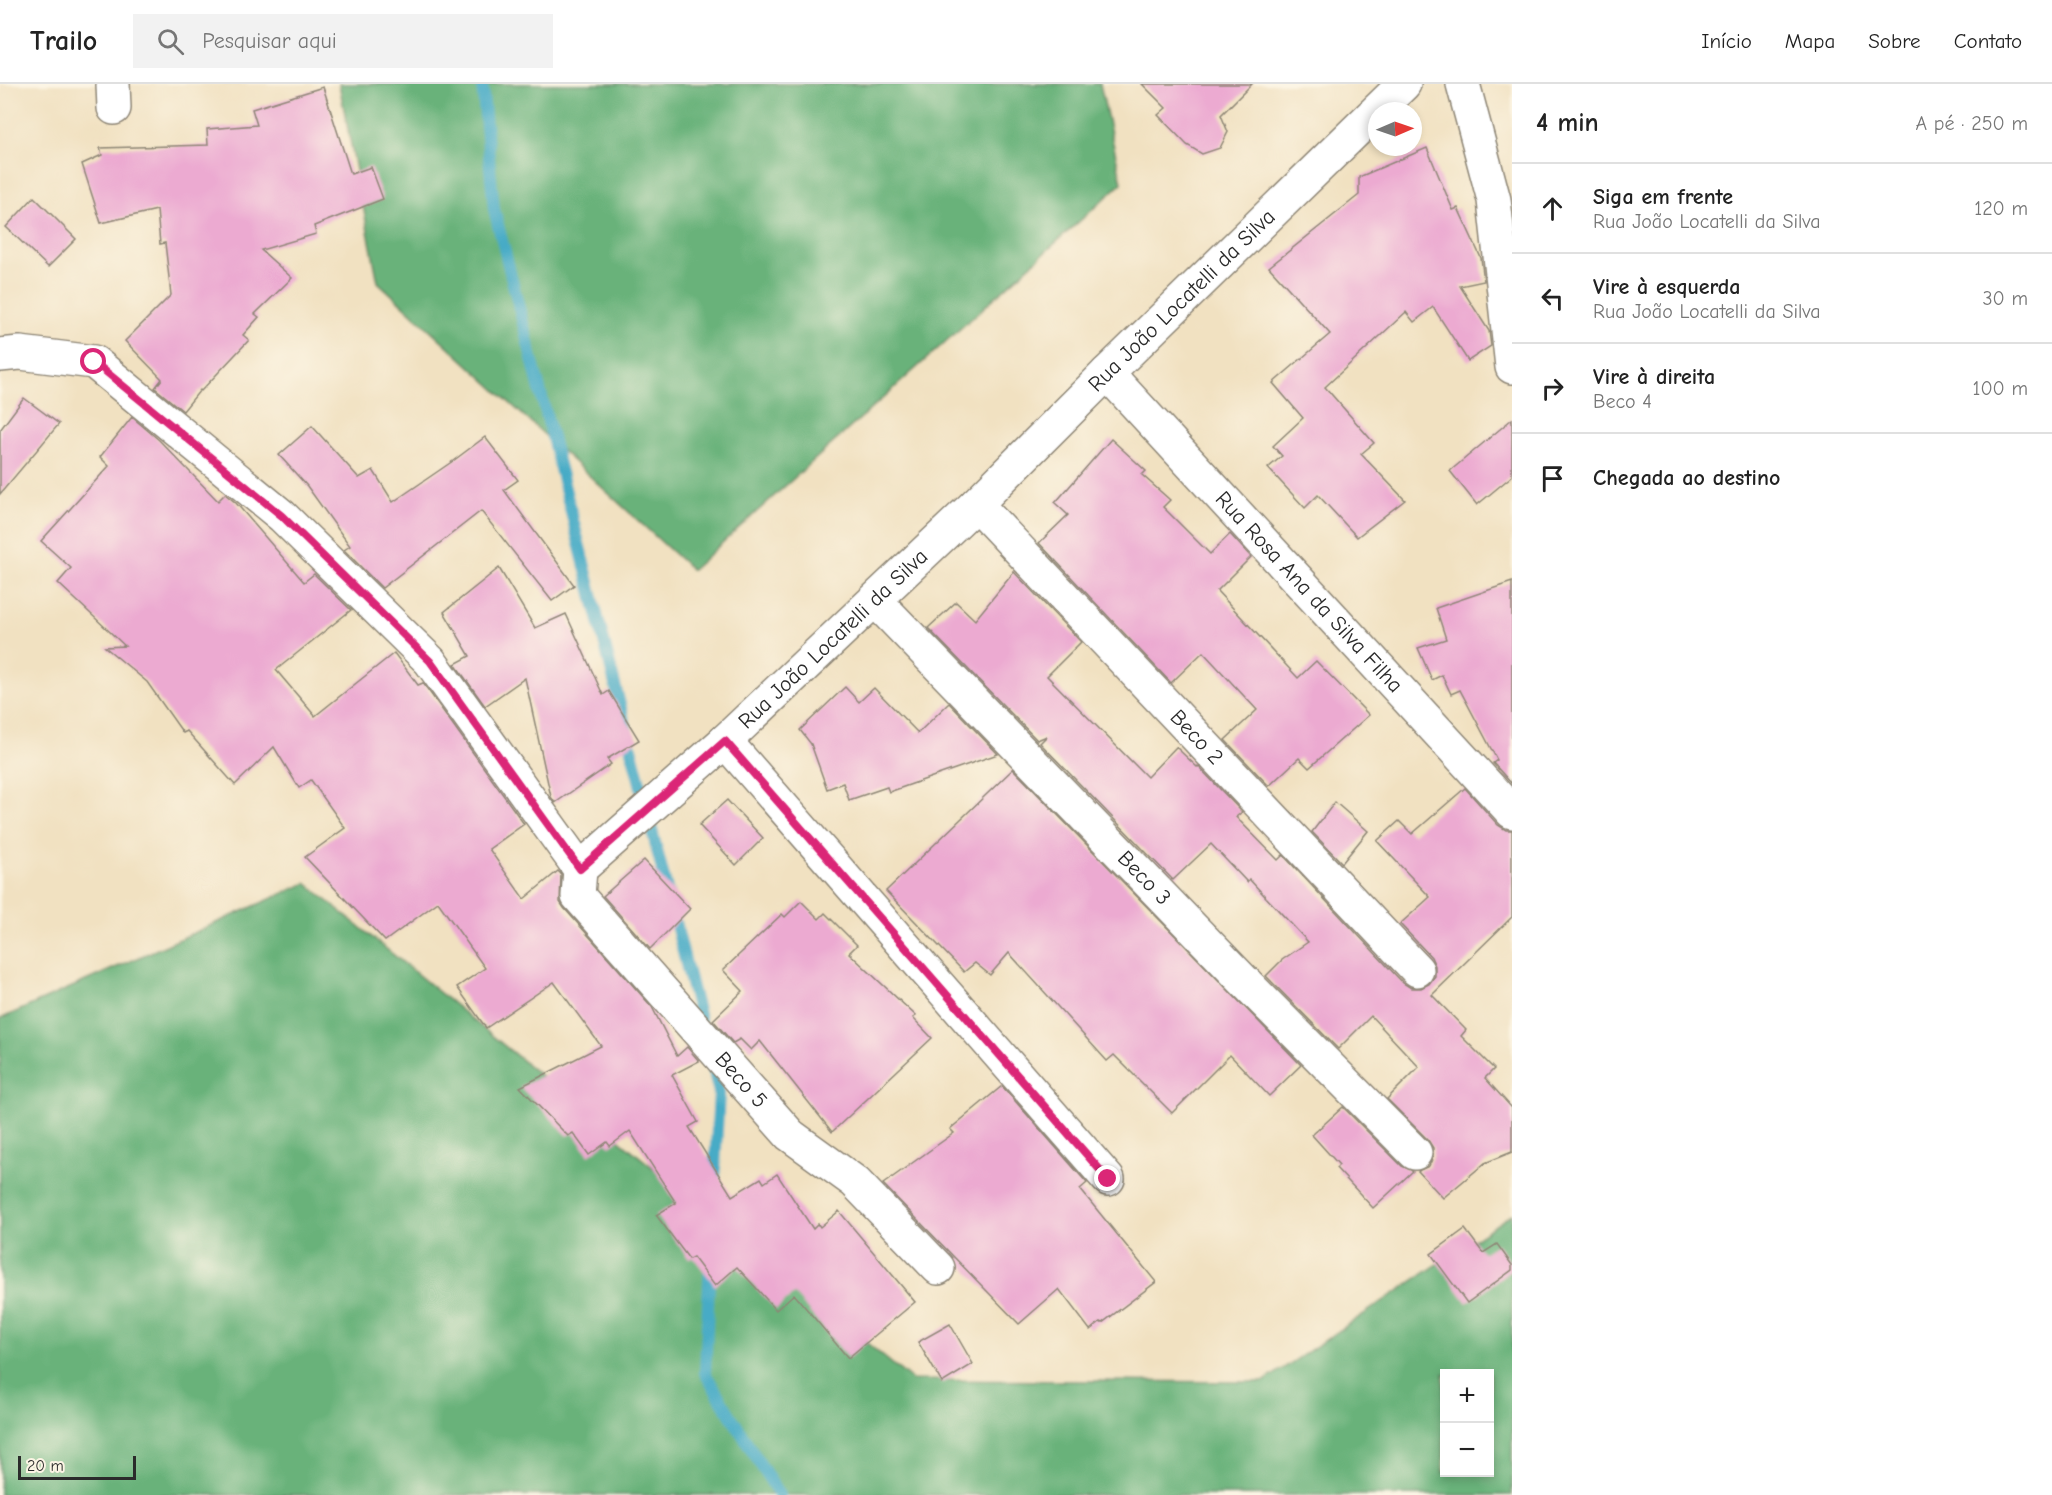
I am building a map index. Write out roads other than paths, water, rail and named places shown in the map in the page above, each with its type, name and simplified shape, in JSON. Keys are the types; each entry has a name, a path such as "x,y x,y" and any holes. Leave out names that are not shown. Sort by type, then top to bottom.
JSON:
{"street":[{"name":"Rua João Locatelli da Silva","path":"580,869 725,741 976,504 1107,372 1404,84"},
{"path":"1463,84 1494,200 1512,367"},
{"path":"0,355 20,353 94,362 282,516 430,661 580,869"},
{"name":"Rua Rosa Ana da Silva Filha","path":"1107,372 1512,812"},
{"name":"Beco 2","path":"976,504 1417,970"},
{"name":"Beco 3","path":"875,600 1250,987 1415,1153"},
{"path":"725,741 1108,1179"},
{"name":"Beco 5","path":"580,869 578,896 790,1135 855,1182 938,1268"}],"waterway":[{"path":"482,84 494,209 700,1019"},
{"path":"711,1060 719,1092 714,1185"},
{"path":"710,1262 705,1373 779,1495"}]}
